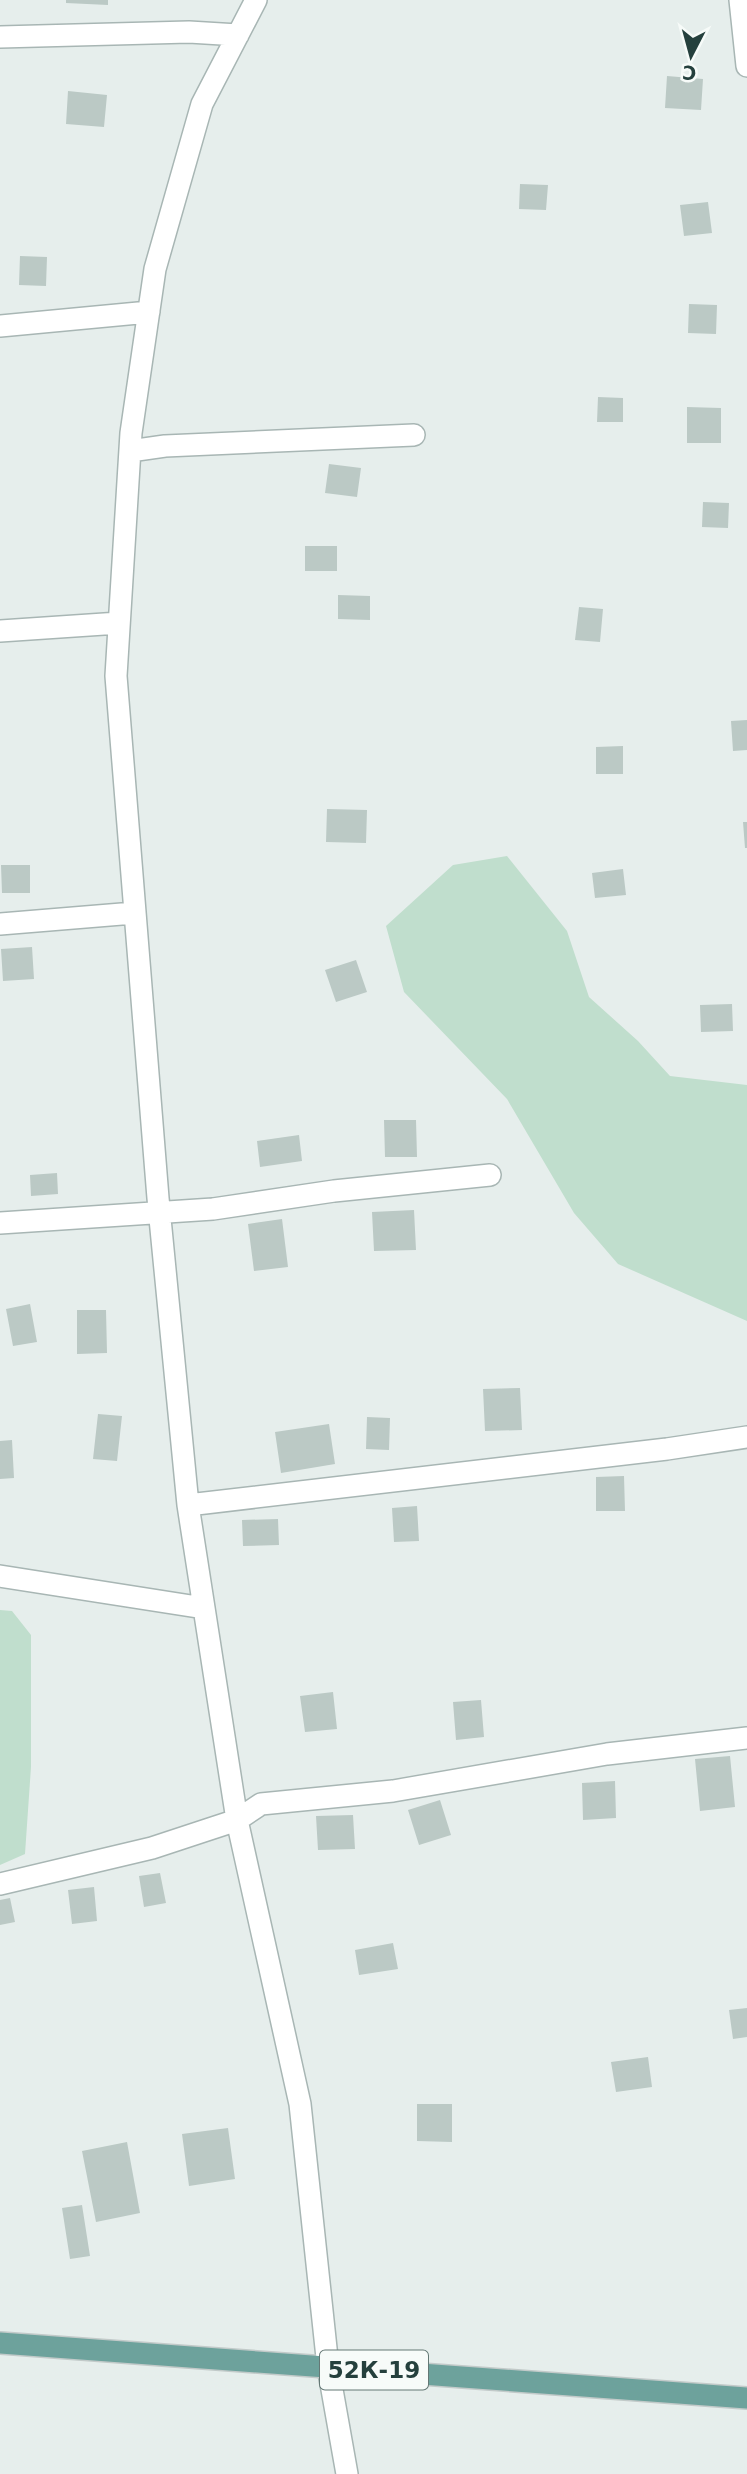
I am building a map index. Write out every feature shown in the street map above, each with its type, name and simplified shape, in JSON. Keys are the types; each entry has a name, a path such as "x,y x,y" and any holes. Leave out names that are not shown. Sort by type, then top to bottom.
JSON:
{"main road":[{"name":"52К-19","path":"0,2343 747,2398"}],"street":[{"path":"256,0 202,104 155,269 130,451 116,676 159,1214 188,1505 237,1821 300,2104 328,2367 347,2474"},
{"path":"740,0 747,66"},
{"path":"0,37 189,32 238,35"},
{"path":"0,326 149,312"},
{"path":"130,451 165,446 414,435"},
{"path":"0,631 119,623"},
{"path":"0,924 134,913"},
{"path":"0,1223 213,1209 334,1191 490,1175"},
{"path":"188,1505 626,1454 747,1437"},
{"path":"0,1576 204,1608"},
{"path":"0,1884 152,1848 237,1821 261,1804 393,1791 607,1754 747,1738"}],"green space":[{"path":"507,856 567,931 589,997 638,1041 670,1076 747,1085 747,1321 618,1264 574,1213 507,1099 404,992 386,926 453,865"},
{"path":"0,1610 12,1611 31,1635 31,1767 25,1854 0,1865"}],"building":[{"path":"66,0 108,0 108,5 66,3"},
{"path":"667,76 703,79 701,110 665,108"},
{"path":"68,91 107,95 104,127 66,124"},
{"path":"520,184 548,185 546,210 519,209"},
{"path":"708,202 712,233 684,236 680,205"},
{"path":"20,256 47,257 46,286 19,285"},
{"path":"689,304 717,305 716,334 688,333"},
{"path":"598,397 623,398 623,422 597,422"},
{"path":"687,407 721,408 721,443 687,443"},
{"path":"329,464 361,468 357,497 325,493"},
{"path":"703,502 729,503 728,528 702,527"},
{"path":"305,546 337,546 337,571 305,571"},
{"path":"338,595 370,596 370,620 338,619"},
{"path":"579,607 603,609 600,642 575,640"},
{"path":"747,720 747,750 733,751 731,721"},
{"path":"623,746 623,774 596,774 596,747"},
{"path":"327,809 367,810 366,843 326,842"},
{"path":"743,822 747,822 747,848 745,848"},
{"path":"1,865 30,865 30,893 2,893"},
{"path":"623,869 626,895 595,898 592,873"},
{"path":"32,947 34,979 3,981 1,949"},
{"path":"356,960 367,992 336,1002 325,970"},
{"path":"732,1004 733,1031 701,1032 700,1005"},
{"path":"384,1120 416,1120 417,1157 385,1157"},
{"path":"299,1135 302,1161 260,1167 257,1141"},
{"path":"57,1173 58,1194 31,1196 30,1175"},
{"path":"414,1210 416,1250 374,1251 372,1212"},
{"path":"282,1219 288,1267 254,1271 248,1224"},
{"path":"30,1304 37,1342 13,1346 6,1309"},
{"path":"77,1310 106,1310 107,1353 77,1354"},
{"path":"520,1388 522,1430 485,1431 483,1389"},
{"path":"98,1414 122,1416 117,1461 93,1459"},
{"path":"367,1417 390,1418 389,1450 366,1449"},
{"path":"329,1424 335,1464 281,1473 275,1432"},
{"path":"12,1440 14,1478 0,1479 0,1441"},
{"path":"624,1476 625,1511 596,1511 596,1477"},
{"path":"417,1506 419,1541 394,1542 392,1508"},
{"path":"278,1519 279,1545 243,1546 242,1520"},
{"path":"333,1692 337,1729 305,1732 300,1696"},
{"path":"481,1700 484,1737 456,1740 453,1702"},
{"path":"730,1756 735,1807 700,1811 695,1759"},
{"path":"615,1781 616,1818 583,1820 582,1783"},
{"path":"440,1800 451,1835 419,1845 408,1810"},
{"path":"353,1815 355,1849 318,1850 316,1816"},
{"path":"160,1873 166,1903 144,1907 139,1876"},
{"path":"94,1887 97,1921 72,1924 68,1890"},
{"path":"10,1898 15,1922 0,1925 0,1900"},
{"path":"393,1943 398,1969 359,1975 355,1950"},
{"path":"747,2008 747,2037 733,2039 729,2010"},
{"path":"648,2057 652,2087 616,2092 611,2062"},
{"path":"417,2104 452,2104 452,2142 417,2141"},
{"path":"228,2128 235,2179 189,2186 182,2134"},
{"path":"127,2142 140,2213 96,2222 82,2151"},
{"path":"82,2205 90,2256 70,2259 62,2208"}]}
